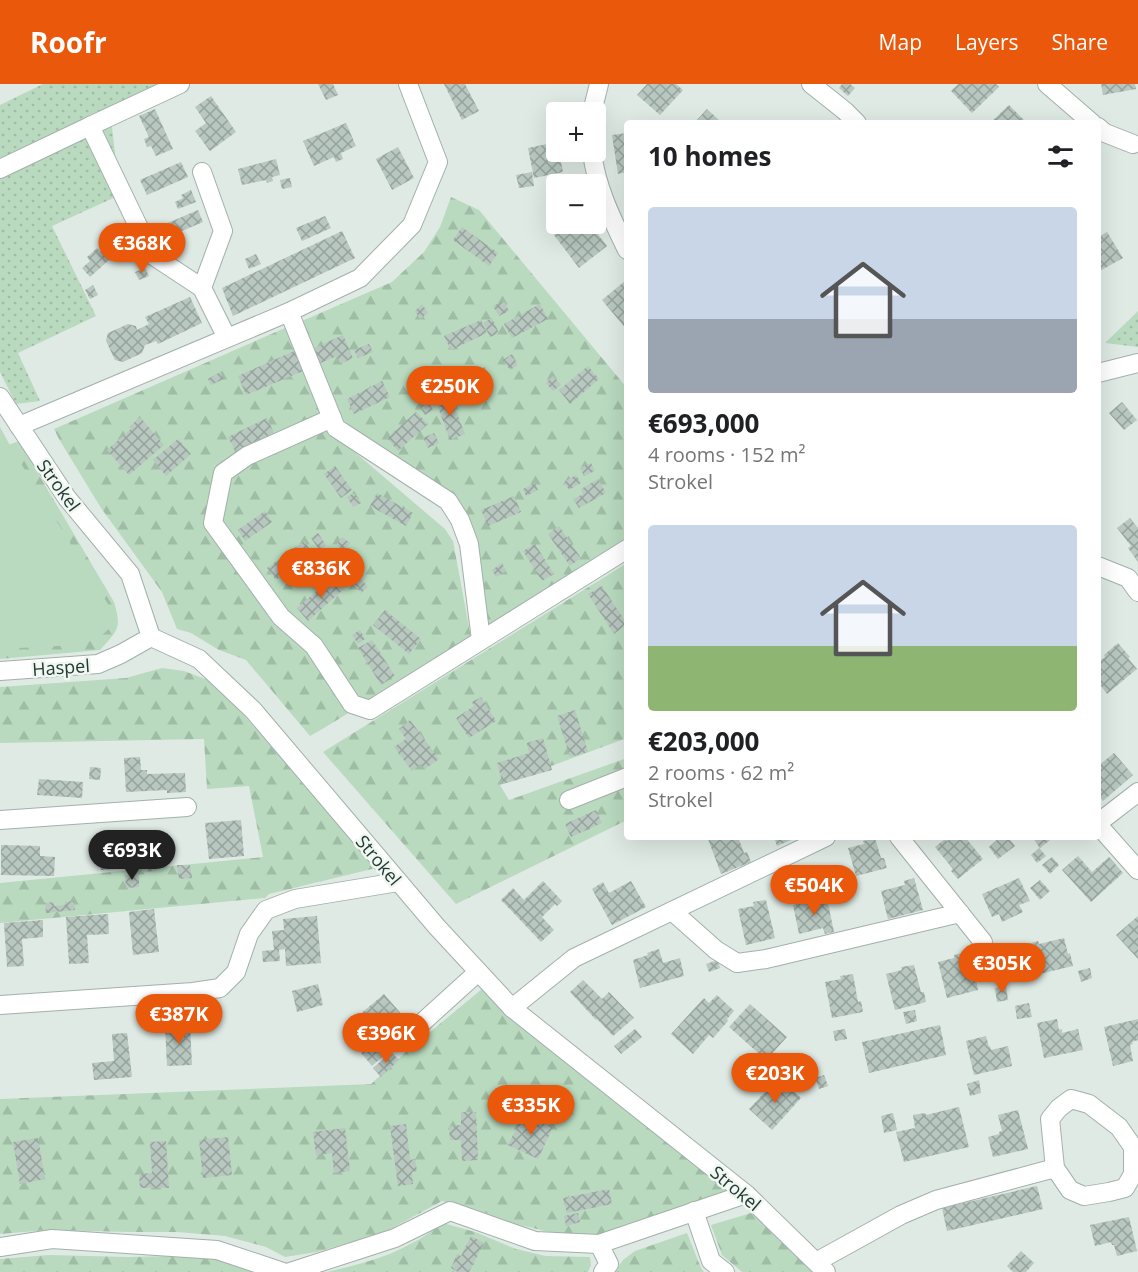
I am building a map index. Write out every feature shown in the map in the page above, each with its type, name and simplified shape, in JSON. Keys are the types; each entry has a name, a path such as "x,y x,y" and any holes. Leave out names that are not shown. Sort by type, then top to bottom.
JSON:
{"street":[{"path":"0,169 180,84"},
{"path":"19,426 289,312 360,278 412,225 438,162 408,84"},
{"path":"594,102 599,84"},
{"path":"811,84 854,120"},
{"path":"1047,84 1089,120"},
{"path":"90,126 152,255 202,288 227,338"},
{"path":"1101,130 1133,144"},
{"path":"593,162 605,205 624,244"},
{"path":"202,172 223,231 202,288"},
{"path":"289,312 336,428 448,501 460,520 469,544 482,640"},
{"path":"1101,372 1138,363"},
{"name":"Strokel","path":"0,397 67,498 130,574 151,637 199,659 253,710 437,927 512,1008 746,1194 821,1267"},
{"path":"332,418 247,456 223,473 213,523 281,617 315,646 352,704 370,710 624,551"},
{"path":"1101,567 1128,578 1138,592"},
{"name":"Haspel","path":"0,671 98,664 151,637"},
{"path":"569,800 624,778"},
{"path":"1101,822 1138,792"},
{"path":"0,820 187,807"},
{"path":"1101,827 1138,870"},
{"path":"512,1008 574,958 820,840"},
{"path":"901,840 984,942"},
{"path":"0,1005 193,992 220,988 236,972 249,934 266,910 295,899 398,882"},
{"path":"672,911 716,950 737,963 960,913"},
{"path":"404,1039 478,972"},
{"path":"1071,1099 1089,1104 1119,1127 1133,1147 1132,1189 1083,1196 1070,1190 1055,1168 1050,1119 1059,1108 1071,1099"},
{"path":"821,1267 901,1215 936,1200 1055,1168"},
{"path":"290,1272 395,1238 450,1211 535,1241 599,1244 746,1194"},
{"path":"694,1211 711,1261 725,1272"},
{"path":"0,1247 52,1239 217,1250 283,1272"},
{"path":"599,1244 609,1264 603,1272"}],"green space":[{"path":"43,84 188,84 111,119 120,195 52,226 96,316 18,353 40,401 16,404 0,372 0,105"},
{"path":"451,197 479,210 624,384 624,541 488,627 462,516 343,420 302,321 392,282 424,252 440,227"},
{"path":"1138,311 1138,347 1105,343"},
{"path":"285,328 330,431 445,529 453,541 471,638 310,736 246,660 219,650 191,633 177,629 162,592 101,508 54,429"},
{"path":"0,427 111,609 112,626 99,638 77,645 0,649"},
{"path":"19,441 114,602 118,618 117,629 100,650 0,659 0,448"},
{"path":"624,565 624,739 500,785 509,800 624,759 624,821 456,904 323,752"},
{"path":"162,668 184,671 216,683 376,868 269,894 265,898 0,923 0,883 263,857 249,786 207,789 204,739 0,743 0,687 126,678"},
{"path":"482,989 495,1003 732,1195 627,1230 584,1236 560,1235 442,1201 385,1232 317,1252 285,1257 266,1247 225,1236 177,1232 48,1230 0,1234 0,1099 371,1084"},
{"path":"751,1213 813,1272 742,1272 722,1255 711,1225"},
{"path":"443,1223 475,1232 516,1249 546,1256 590,1257 591,1265 588,1272 327,1272 392,1253 420,1239"},
{"path":"687,1233 704,1272 614,1272 623,1260 635,1251"},
{"path":"49,1255 176,1256 221,1260 261,1272 0,1272 0,1259"}],"building":[{"path":"318,84 333,84 338,95 326,100"},
{"path":"444,84 465,84 479,111 462,120"},
{"path":"647,84 676,84 683,90 660,115 637,95"},
{"path":"842,84 850,84 855,88 848,96 839,88"},
{"path":"958,84 996,84 999,87 972,113 951,91"},
{"path":"1101,84 1135,84 1136,89 1103,95"},
{"path":"211,96 236,132 210,151 195,131 206,123 195,107"},
{"path":"1009,105 1024,120 993,120"},
{"path":"155,109 173,149 156,156 151,146 147,147 144,139 149,137 139,116"},
{"path":"707,109 719,120 697,120"},
{"path":"346,123 356,146 341,153 343,159 336,162 334,157 314,166 303,141"},
{"path":"624,133 624,173 618,174 612,135"},
{"path":"546,144 546,162 561,162 563,172 534,178 528,148"},
{"path":"398,147 414,178 392,190 376,159"},
{"path":"276,159 280,175 272,177 273,181 267,183 266,180 242,185 238,169"},
{"path":"181,162 188,177 147,195 140,180"},
{"path":"532,172 534,186 519,188 516,175"},
{"path":"290,178 292,187 282,189 280,180"},
{"path":"191,190 196,202 178,209 175,202 183,198 181,195"},
{"path":"198,210 203,222 154,243 149,231"},
{"path":"325,216 331,228 302,241 296,228"},
{"path":"462,227 498,253 489,266 453,240"},
{"path":"342,231 355,258 233,316 222,288"},
{"path":"1107,232 1123,258 1101,270 1101,235"},
{"path":"598,234 607,246 579,268 554,235"},
{"path":"109,244 117,253 90,277 82,268 90,261 87,257 97,248 100,252"},
{"path":"256,254 261,264 249,269 245,259"},
{"path":"145,268 149,276 139,280 135,272"},
{"path":"624,282 624,326 602,300"},
{"path":"93,285 98,295 90,299 85,290"},
{"path":"190,297 202,323 158,344 156,341 145,345 142,353 123,362 115,360 106,341 108,333 128,324 136,326 137,330 149,324 145,317"},
{"path":"504,301 509,311 499,316 493,306"},
{"path":"422,304 428,313 420,319 415,311"},
{"path":"540,304 548,319 512,338 504,324"},
{"path":"492,318 499,333 490,337 483,323"},
{"path":"481,320 487,333 451,350 444,336"},
{"path":"343,335 353,358 340,364 337,356 318,364 312,349"},
{"path":"369,344 373,352 358,358 354,350"},
{"path":"294,351 303,371 246,395 238,376"},
{"path":"512,354 518,365 510,370 503,360"},
{"path":"588,366 599,379 570,404 559,390"},
{"path":"485,367 489,378 480,382 476,372"},
{"path":"220,372 224,379 211,385 208,379"},
{"path":"470,375 474,385 461,391 456,381"},
{"path":"553,376 561,385 553,391 546,383"},
{"path":"382,381 390,397 354,414 347,399"},
{"path":"449,393 465,434 450,440 435,399"},
{"path":"428,402 433,410 425,415 420,407"},
{"path":"1122,402 1137,420 1124,430 1109,413"},
{"path":"416,412 428,424 398,451 387,438"},
{"path":"140,417 164,445 129,475 107,450 131,429 129,427"},
{"path":"267,418 274,433 235,451 228,437"},
{"path":"434,433 439,443 428,448 423,438"},
{"path":"178,439 191,454 166,476 153,460"},
{"path":"591,463 595,471 584,476 580,468"},
{"path":"335,466 352,490 341,498 324,474"},
{"path":"576,475 581,483 569,490 564,482"},
{"path":"598,479 606,493 579,508 573,499 583,494 581,489"},
{"path":"535,483 538,490 526,496 523,489"},
{"path":"354,493 361,503 353,507 347,497"},
{"path":"377,493 413,513 406,526 370,506"},
{"path":"514,496 521,512 488,526 481,510"},
{"path":"265,511 272,522 245,541 238,530"},
{"path":"1130,518 1138,528 1138,562 1128,548 1131,546 1117,528"},
{"path":"559,526 581,558 570,566 548,534"},
{"path":"318,533 326,545 320,551 311,538"},
{"path":"342,537 350,543 344,550 336,545"},
{"path":"304,541 313,553 276,580 267,568"},
{"path":"535,544 554,574 542,581 523,551"},
{"path":"502,563 506,571 496,577 492,570"},
{"path":"346,566 353,573 345,581 339,573"},
{"path":"334,576 344,589 308,621 297,608"},
{"path":"361,579 368,587 361,593 354,585"},
{"path":"602,586 624,619 624,626 614,634 588,594"},
{"path":"385,610 421,639 409,654 373,625"},
{"path":"360,630 365,639 358,644 352,635"},
{"path":"372,640 395,676 381,685 358,648"},
{"path":"1118,643 1137,669 1107,694 1101,686 1101,660 1105,657 1104,655"},
{"path":"481,697 496,721 469,738 456,718 474,706 472,702"},
{"path":"575,710 588,752 570,757 557,716"},
{"path":"410,720 439,759 425,769 421,764 412,771 394,747 406,739 399,729"},
{"path":"543,738 552,770 503,784 497,763 529,753 527,743"},
{"path":"1114,753 1133,775 1103,801 1101,799 1101,764"},
{"path":"140,757 141,770 147,770 147,774 185,773 186,792 167,793 167,790 126,792 124,758"},
{"path":"90,767 101,768 100,780 89,779"},
{"path":"39,779 83,782 82,798 37,795"},
{"path":"596,810 602,823 571,837 565,824"},
{"path":"241,820 244,856 209,859 205,823"},
{"path":"140,836 140,847 155,847 156,871 142,872 142,867 101,870 98,840"},
{"path":"708,840 739,840 744,853 747,852 751,862 721,874"},
{"path":"775,840 791,840 777,846"},
{"path":"876,840 887,868 856,876 848,848 864,844 863,841"},
{"path":"944,840 967,840 983,859 958,879 935,847"},
{"path":"997,840 1010,840 1015,846 998,859 989,847"},
{"path":"1034,840 1050,840 1040,848"},
{"path":"1,845 40,846 40,856 55,857 54,876 1,875"},
{"path":"1039,848 1046,856 1037,863 1031,855"},
{"path":"1078,856 1092,872 1109,857 1123,873 1091,902 1062,870"},
{"path":"1052,857 1059,865 1050,874 1042,865"},
{"path":"177,865 190,865 192,878 179,879"},
{"path":"125,875 139,875 139,887 126,888"},
{"path":"914,878 923,910 888,919 881,891 905,885 904,881"},
{"path":"1019,878 1030,901 1019,905 1023,912 1002,922 999,914 992,917 982,894"},
{"path":"1040,880 1050,891 1040,900 1030,888"},
{"path":"543,881 562,901 557,906 555,904 542,917 554,930 541,942 501,900 513,888 524,900"},
{"path":"631,881 646,907 612,925 592,889 603,882 609,893"},
{"path":"848,886 851,895 839,899 836,889"},
{"path":"826,894 834,932 825,934 823,928 799,934 793,905 816,901 815,896"},
{"path":"766,900 775,938 746,945 738,909 754,906 753,902"},
{"path":"74,901 75,910 46,913 45,903 54,902 54,906"},
{"path":"154,909 159,952 133,955 129,912"},
{"path":"108,914 109,934 87,935 89,963 69,964 66,917"},
{"path":"317,916 321,963 286,966 285,949 279,950 280,961 263,962 262,951 274,950 272,931 284,930 283,919"},
{"path":"1138,916 1138,959 1116,935"},
{"path":"43,920 43,937 22,939 24,966 7,967 4,923"},
{"path":"1064,938 1073,966 1035,975 1027,944 1038,941 1039,944"},
{"path":"659,949 663,963 680,958 684,976 640,988 633,960"},
{"path":"966,952 972,980 976,979 978,990 947,998 938,962"},
{"path":"718,960 720,968 709,972 706,964"},
{"path":"914,965 926,1002 895,1010 886,974 902,970 901,967"},
{"path":"1090,968 1092,978 1081,982 1078,971"},
{"path":"853,974 858,1002 861,1001 863,1012 832,1018 825,982"},
{"path":"583,980 602,999 609,992 634,1018 613,1036 570,992"},
{"path":"318,984 323,1005 297,1012 292,991"},
{"path":"1006,986 1008,1000 997,1002 995,988"},
{"path":"384,994 404,1017 380,1038 390,1050 372,1066 361,1053 368,1047 355,1031 364,1023 358,1016"},
{"path":"717,995 734,1011 713,1038 709,1035 693,1054 671,1034 704,998 709,1003"},
{"path":"1029,1003 1032,1017 1017,1019 1015,1006"},
{"path":"750,1004 787,1037 766,1060 729,1027"},
{"path":"915,1010 917,1021 906,1024 903,1012"},
{"path":"1057,1019 1059,1030 1062,1029 1062,1033 1078,1029 1083,1050 1044,1058 1037,1023"},
{"path":"1138,1019 1138,1040 1130,1045 1133,1061 1113,1066 1104,1027"},
{"path":"190,1024 192,1065 167,1066 165,1025"},
{"path":"940,1025 946,1055 869,1073 862,1042"},
{"path":"635,1029 642,1037 621,1054 614,1046"},
{"path":"845,1029 847,1039 835,1041 833,1031"},
{"path":"127,1033 132,1077 94,1080 92,1063 114,1061 112,1034"},
{"path":"986,1036 991,1050 1008,1046 1012,1066 974,1075 966,1041"},
{"path":"391,1052 399,1060 381,1077 373,1068"},
{"path":"824,1075 828,1086 819,1089 815,1078"},
{"path":"779,1077 801,1098 772,1130 749,1109"},
{"path":"979,1080 981,1093 970,1096 967,1084"},
{"path":"959,1107 969,1147 904,1162 896,1132 915,1128 913,1115 925,1113 926,1115"},
{"path":"1018,1110 1028,1149 993,1157 988,1137 1002,1131 998,1115"},
{"path":"461,1112 476,1112 478,1160 462,1161 461,1140 450,1140 449,1126 461,1125"},
{"path":"524,1113 553,1127 538,1159 508,1145"},
{"path":"893,1113 897,1130 884,1133 881,1116"},
{"path":"406,1124 410,1160 415,1159 417,1171 412,1172 413,1184 398,1186 390,1126"},
{"path":"345,1128 350,1171 334,1173 332,1153 316,1155 313,1132"},
{"path":"228,1137 232,1175 203,1178 199,1140"},
{"path":"38,1138 45,1179 20,1184 13,1142"},
{"path":"166,1141 169,1188 140,1188 139,1174 152,1173 150,1142"},
{"path":"1037,1186 1043,1209 947,1231 942,1208"},
{"path":"609,1189 612,1204 567,1213 563,1198"},
{"path":"578,1213 580,1222 566,1226 564,1216"},
{"path":"1129,1217 1137,1251 1117,1256 1111,1242 1095,1246 1090,1225"},
{"path":"471,1236 484,1243 469,1272 458,1272 451,1268 457,1254 461,1256"},
{"path":"1021,1251 1034,1263 1026,1272 1013,1272 1007,1266"}]}
